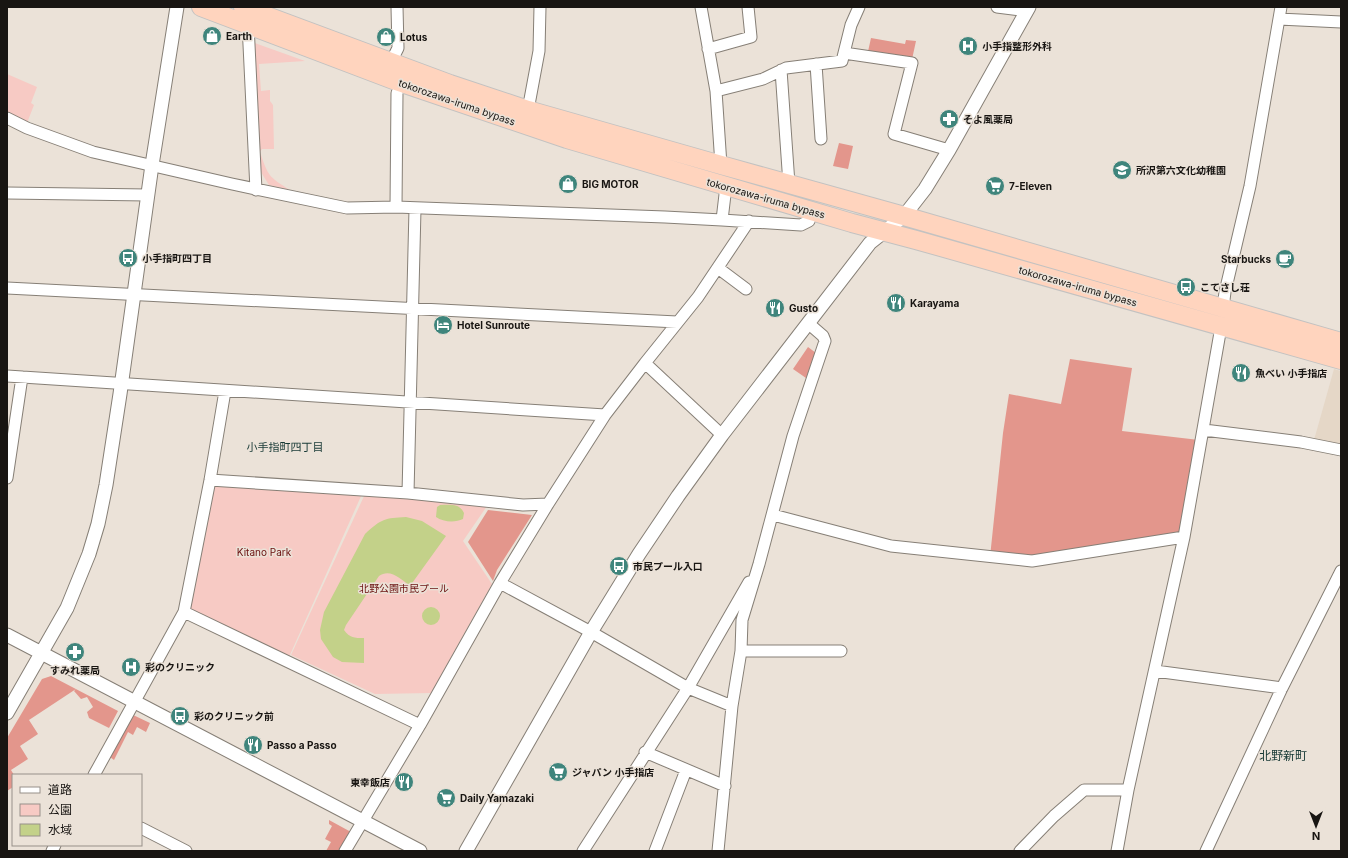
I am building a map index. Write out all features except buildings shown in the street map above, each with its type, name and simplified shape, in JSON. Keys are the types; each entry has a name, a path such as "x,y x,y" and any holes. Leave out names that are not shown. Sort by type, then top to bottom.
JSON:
{"highway":[{"name":"tokorozawa-iruma bypass","path":"201,7 396,81 567,139 885,232 1341,360"},
{"name":"tokorozawa-iruma bypass","path":"243,7 450,84 528,110 721,166 904,216 1341,342"}],"street":[{"path":"7,713 66,608 89,554 98,524 106,485 122,384 147,195 177,7"},
{"path":"395,64 395,54 398,48 397,7"},
{"path":"528,110 539,51 540,7"},
{"path":"701,7 716,91 721,166"},
{"path":"708,49 751,37 748,7"},
{"path":"716,91 763,79 786,68 842,61 851,25 859,7"},
{"path":"466,851 591,632 678,496 722,435 870,243 904,216 925,189 949,150 1028,9 997,7"},
{"path":"1223,308 1225,292 1251,178 1281,7"},
{"path":"1279,19 1341,22"},
{"path":"248,24 256,190"},
{"path":"844,53 912,63 894,134 949,150"},
{"path":"816,64 821,139"},
{"path":"781,70 789,184"},
{"path":"396,207 397,93"},
{"path":"7,118 27,128 92,152 256,190 347,208 396,207 415,209 749,221 801,226 809,221"},
{"path":"722,220 726,186"},
{"path":"7,193 147,195"},
{"path":"408,493 415,209"},
{"path":"345,851 420,725 500,583 605,415 698,297 749,221"},
{"path":"718,268 746,289"},
{"path":"7,288 677,322"},
{"path":"718,851 732,706 741,651 742,620 773,515 793,436 825,341 823,336 808,323"},
{"path":"1117,851 1128,790 1184,537 1221,327"},
{"path":"645,363 722,435"},
{"path":"7,376 605,415"},
{"path":"7,478 22,377"},
{"path":"95,774 184,612 210,480 225,391"},
{"path":"1204,430 1301,442 1341,450"},
{"path":"210,480 408,493 522,506 548,504"},
{"path":"773,515 891,546 1032,561 1184,537"},
{"path":"583,851 645,752 688,688 759,564"},
{"path":"1206,851 1282,688 1341,570"},
{"path":"500,583 591,632 688,688 732,706"},
{"path":"184,612 420,725"},
{"path":"7,635 420,851"},
{"path":"741,651 841,651"},
{"path":"1155,671 1282,688"},
{"path":"645,752 724,786"},
{"path":"655,851 686,770"},
{"path":"1020,851 1054,816 1084,790 1128,790"},
{"path":"142,829 186,851"}],"shaded area":[{"path":"871,38 905,44 906,40 916,41 911,64 867,56"},
{"path":"839,143 853,146 848,169 833,166"},
{"path":"808,347 816,353 806,378 793,369"},
{"path":"1070,359 1132,368 1122,431 1199,440 1181,534 1032,561 990,557 1003,433 1009,394 1061,404"},
{"path":"1334,369 1341,371 1341,446 1314,440"},
{"path":"488,510 532,515 497,570 493,581 468,542"},
{"path":"51,676 76,689 29,720 38,734 20,746 28,759 11,770 13,774 12,774 12,788 7,791 7,738 42,679"},
{"path":"76,689 118,711 109,728 89,718 87,712 93,707 87,697 81,699 74,691"},
{"path":"131,714 150,723 146,732 137,727 133,735 128,732 114,760 110,757"},
{"path":"329,820 351,832 340,851 326,851 331,842 325,839 332,826 329,824"}],"green space":[{"path":"252,42 305,61 259,64 261,91 270,90 270,101 273,105 274,149 262,149 260,152 267,171 273,179 290,190 269,185 259,169"},
{"path":"7,74 37,87 31,103 34,105 27,123 7,113"},
{"name":"Kitano Park","path":"211,482 362,494 289,657 187,610"},
{"name":"北野公園市民プール","path":"365,494 487,506 463,541 492,584 431,693 375,694 291,655"}],"water":[{"path":"440,505 457,506 464,513 463,519 449,521 436,517 437,507"},
{"path":"406,517 422,521 446,536 410,586 395,575 387,573 379,576 344,630 352,637 364,638 364,663 342,662 333,657 321,639 320,630 324,612 365,534 379,522 393,518"},
{"path":"431,607 437,610 440,616 437,622 431,625 425,622 422,616 425,610"}],"place":[{"name":"Earth","path":"212,36"},
{"name":"Lotus","path":"386,37"},
{"name":"小手指整形外科","path":"968,46"},
{"name":"そよ風薬局","path":"949,119"},
{"name":"所沢第六文化幼稚園","path":"1122,170"},
{"name":"BIG MOTOR","path":"568,184"},
{"name":"7-Eleven","path":"995,186"},
{"name":"小手指町四丁目","path":"128,258"},
{"name":"Starbucks","path":"1285,259"},
{"name":"こてさし荘","path":"1186,287"},
{"name":"Karayama","path":"896,303"},
{"name":"Gusto","path":"775,308"},
{"name":"Hotel Sunroute","path":"443,325"},
{"name":"魚べい 小手指店","path":"1241,373"},
{"name":"市民プール入口","path":"619,566"},
{"name":"すみれ薬局","path":"75,652"},
{"name":"彩のクリニック","path":"131,667"},
{"name":"彩のクリニック前","path":"180,716"},
{"name":"Passo a Passo","path":"253,745"},
{"name":"ジャパン 小手指店","path":"558,772"},
{"name":"東幸飯店","path":"404,782"},
{"name":"Daily Yamazaki","path":"446,798"}],"district":[{"name":"小手指町四丁目","path":"285,447"},
{"name":"北野新町","path":"1283,756"}]}
